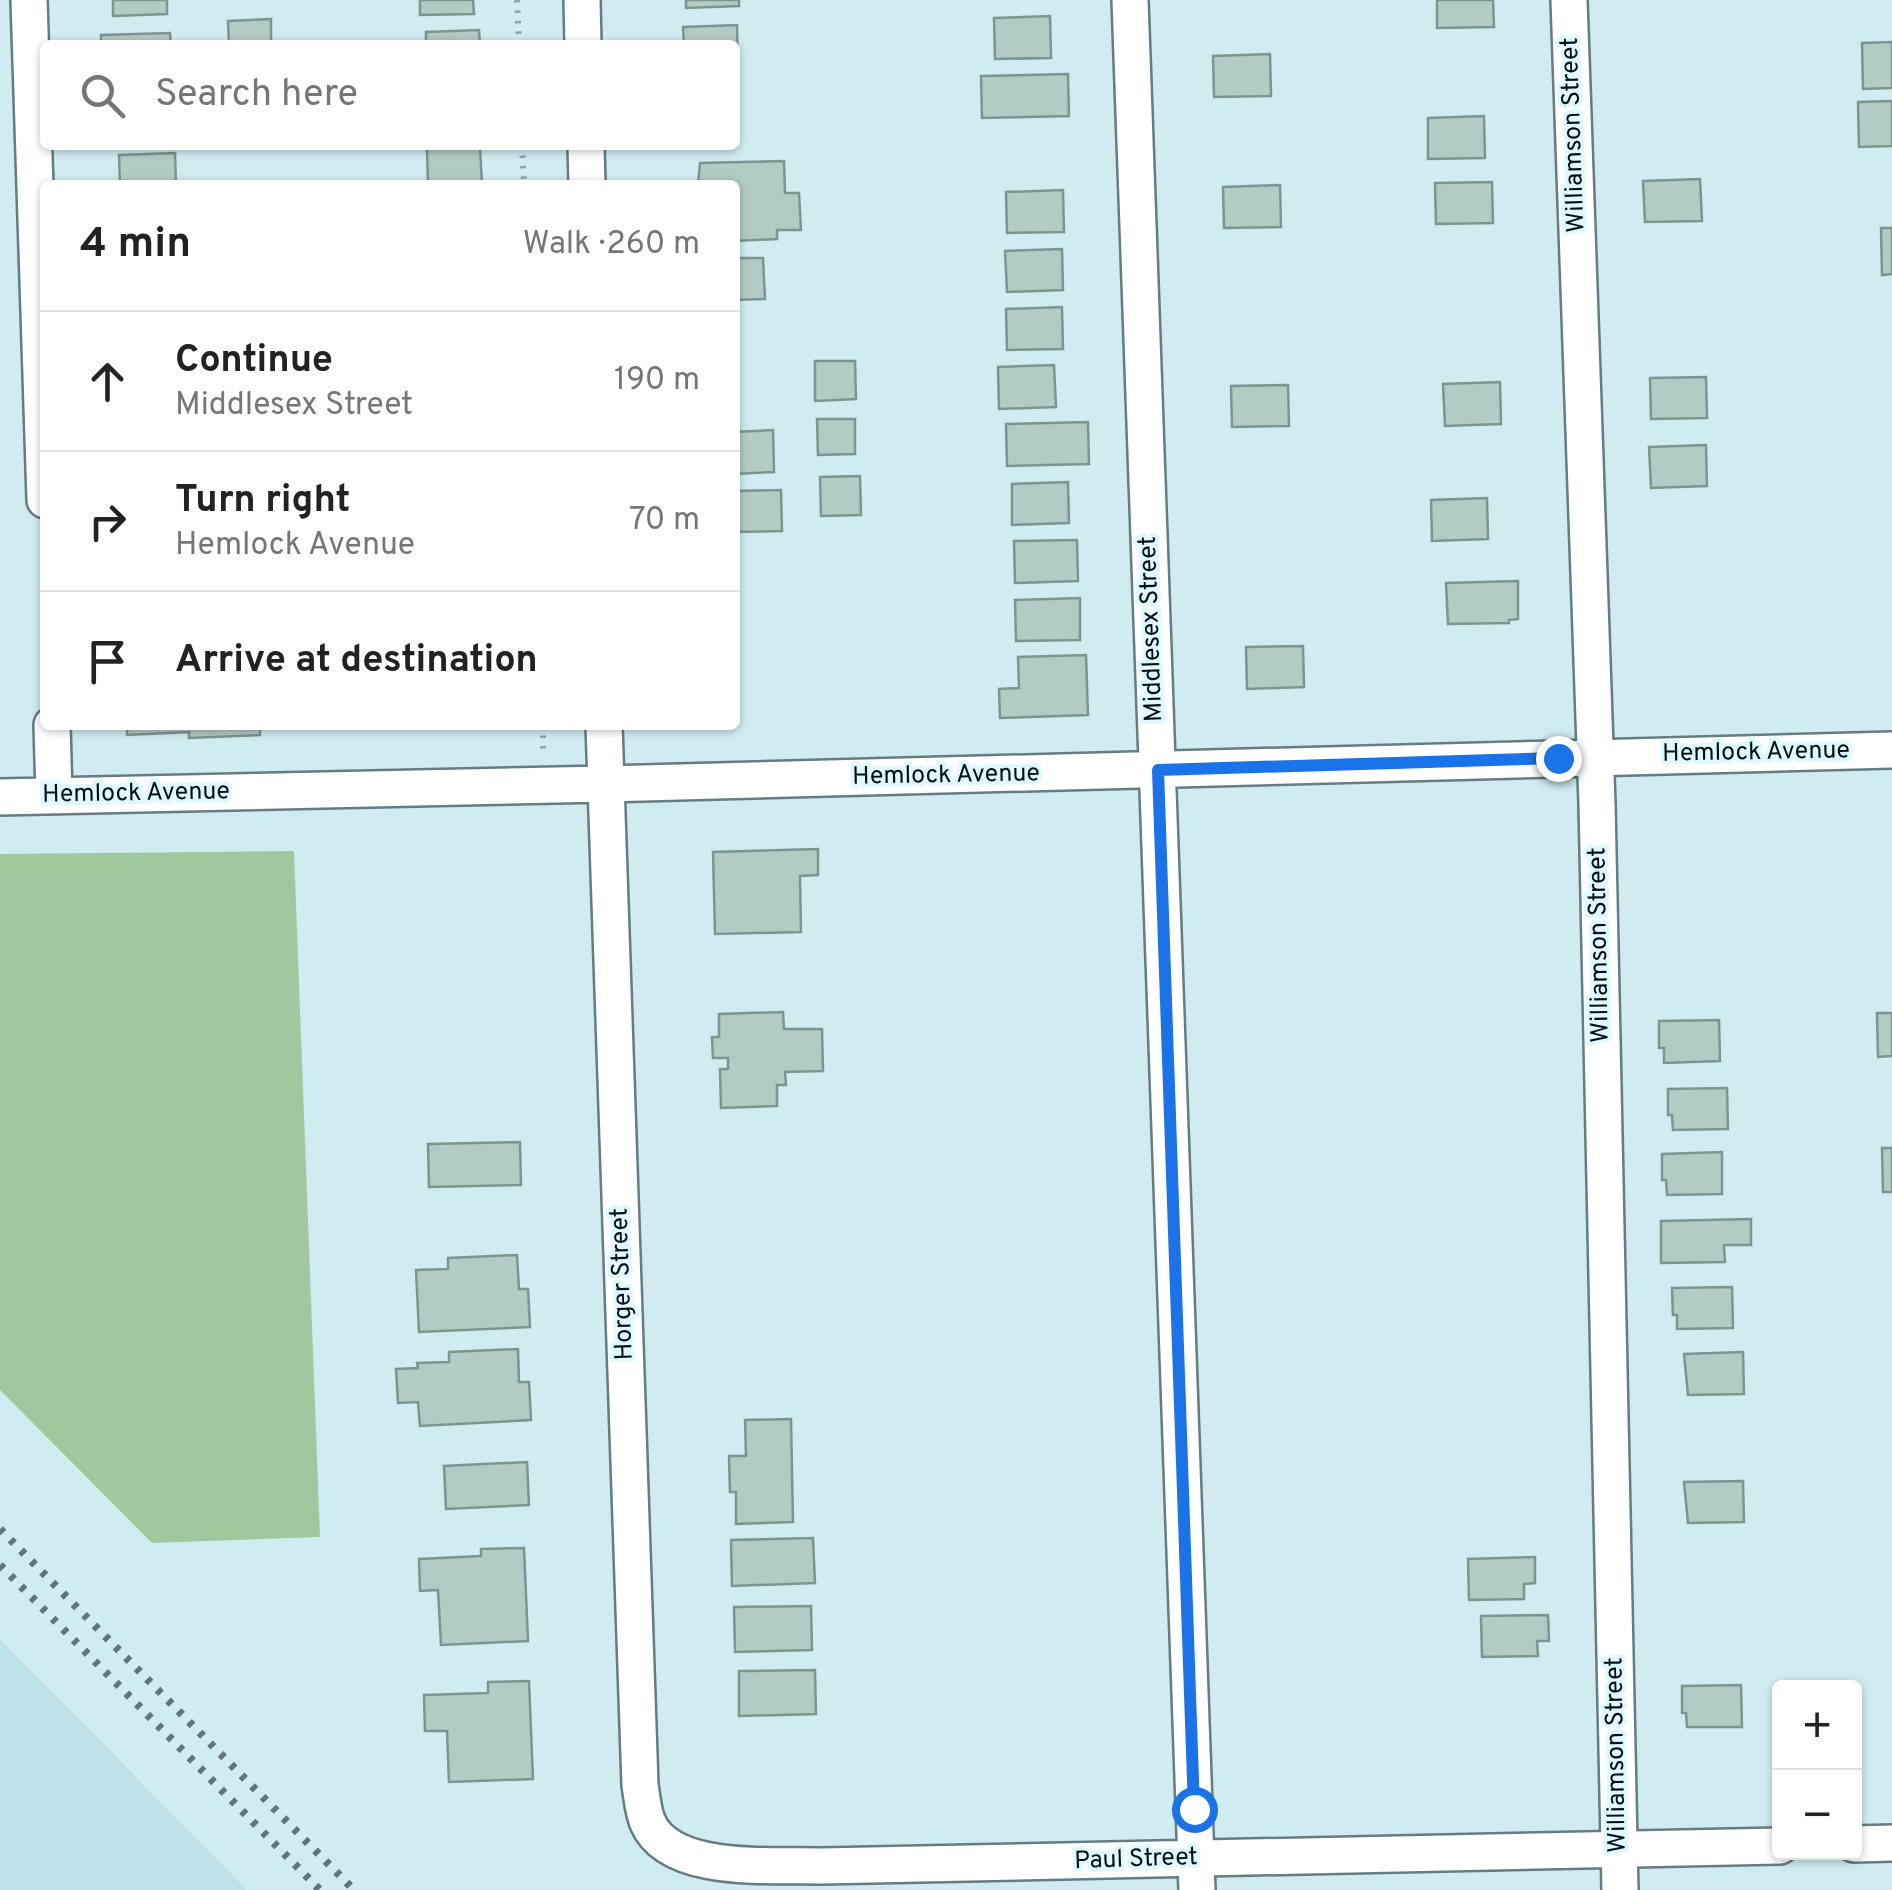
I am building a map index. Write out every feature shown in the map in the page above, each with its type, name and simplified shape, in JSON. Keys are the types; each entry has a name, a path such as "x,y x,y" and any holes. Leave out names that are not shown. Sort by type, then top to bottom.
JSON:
{"street":[{"path":"29,0 40,344"},
{"path":"582,0 583,40"},
{"name":"Middlesex Street","path":"1130,0 1196,1874"},
{"name":"Williamson Street","path":"1569,0 1596,757 1620,1890"},
{"path":"586,150 587,180"},
{"path":"52,730 54,795"},
{"name":"Horger Street","path":"604,730 640,1785 648,1823 658,1839"},
{"name":"Hemlock Avenue","path":"0,797 1892,750"},
{"name":"Paul Street","path":"658,1839 670,1850 692,1858 822,1866 1196,1874 1619,1850 1772,1846"},
{"path":"1862,1844 1892,1843"}],"path":[{"path":"517,0 518,40"},
{"path":"522,150 524,180"},
{"path":"543,730 543,756"}],"shaded area":[{"path":"0,1639 247,1890 0,1890"}],"green space":[{"path":"294,851 320,1537 152,1543 0,1390 0,854"}],"building":[{"path":"113,0 167,0 167,14 113,16"},
{"path":"420,0 473,0 474,14 420,15"},
{"path":"686,0 739,0 739,6 686,8"},
{"path":"1437,0 1493,0 1494,27 1437,28"},
{"path":"1050,16 1051,58 995,59 994,18"},
{"path":"271,19 271,40 229,40 228,21"},
{"path":"737,25 737,40 684,40 683,27"},
{"path":"479,30 480,40 426,40 426,32"},
{"path":"170,33 171,40 101,40 101,35"},
{"path":"1892,42 1892,88 1863,89 1862,43"},
{"path":"1270,54 1271,96 1214,97 1213,56"},
{"path":"1068,74 1069,116 982,118 981,76"},
{"path":"1892,101 1892,146 1859,147 1858,102"},
{"path":"1484,116 1485,158 1428,159 1428,118"},
{"path":"427,150 480,150 482,180 428,180"},
{"path":"175,153 176,180 120,180 119,155"},
{"path":"784,161 785,193 799,193 801,230 777,230 777,239 740,241 740,180 698,180 700,163"},
{"path":"1700,179 1702,221 1645,222 1643,181"},
{"path":"1492,182 1493,223 1436,224 1435,183"},
{"path":"1280,185 1281,227 1224,228 1223,187"},
{"path":"1063,190 1064,232 1007,233 1006,192"},
{"path":"1881,228 1892,228 1892,274 1882,275"},
{"path":"1062,249 1063,290 1007,292 1005,251"},
{"path":"740,258 763,258 765,299 740,300"},
{"path":"1062,307 1063,349 1007,350 1006,309"},
{"path":"815,361 855,361 856,399 815,401"},
{"path":"1054,365 1056,407 999,409 998,367"},
{"path":"1706,377 1707,418 1651,419 1650,378"},
{"path":"1500,382 1501,424 1445,426 1443,384"},
{"path":"1288,385 1289,426 1232,427 1231,386"},
{"path":"817,419 855,419 855,454 818,455"},
{"path":"1088,422 1089,464 1007,466 1006,424"},
{"path":"773,430 774,472 740,474 740,432"},
{"path":"1706,445 1707,486 1651,488 1649,447"},
{"path":"860,476 861,515 821,516 820,477"},
{"path":"1068,482 1069,523 1012,525 1012,484"},
{"path":"781,490 782,531 740,532 740,491"},
{"path":"1487,498 1488,539 1432,541 1431,500"},
{"path":"1077,540 1078,581 1015,583 1014,541"},
{"path":"1518,581 1518,619 1509,623 1448,624 1446,583"},
{"path":"1080,598 1080,640 1016,641 1015,600"},
{"path":"1303,646 1304,687 1247,689 1246,647"},
{"path":"1086,655 1088,715 1000,718 999,689 1019,688 1018,657"},
{"path":"127,730 260,730 260,735 189,738 189,732 127,735"},
{"path":"818,849 818,875 800,876 801,932 715,934 713,852"},
{"path":"783,1012 784,1029 822,1029 823,1071 785,1072 786,1085 777,1085 777,1106 721,1108 720,1069 728,1069 728,1058 713,1058 712,1037 719,1037 719,1014"},
{"path":"1877,1013 1892,1013 1892,1056 1878,1057"},
{"path":"1719,1020 1720,1061 1664,1063 1664,1048 1659,1048 1659,1021"},
{"path":"1727,1088 1728,1129 1673,1130 1672,1115 1668,1115 1668,1089"},
{"path":"520,1142 521,1185 429,1187 428,1144"},
{"path":"1882,1148 1892,1148 1892,1192 1883,1192"},
{"path":"1722,1152 1722,1194 1667,1195 1666,1180 1662,1180 1662,1154"},
{"path":"1751,1219 1751,1245 1724,1245 1725,1262 1661,1263 1661,1221"},
{"path":"517,1255 519,1289 528,1289 530,1327 419,1332 416,1270 448,1269 448,1258"},
{"path":"1732,1287 1733,1328 1677,1329 1672,1288"},
{"path":"518,1349 519,1382 529,1382 531,1420 420,1426 418,1402 398,1403 396,1369 418,1368 417,1363 449,1362 449,1352"},
{"path":"1743,1352 1744,1394 1688,1395 1684,1354"},
{"path":"791,1419 793,1522 736,1524 736,1492 730,1492 729,1456 746,1456 745,1420"},
{"path":"527,1462 529,1505 446,1509 444,1466"},
{"path":"1743,1481 1744,1522 1688,1523 1684,1482"},
{"path":"813,1538 815,1583 732,1586 731,1540"},
{"path":"524,1548 528,1641 441,1645 438,1590 420,1591 419,1559 481,1556 481,1549"},
{"path":"1535,1557 1535,1583 1524,1584 1524,1599 1469,1600 1468,1559"},
{"path":"811,1606 812,1650 735,1652 734,1607"},
{"path":"1548,1615 1549,1641 1537,1641 1538,1656 1482,1657 1481,1616"},
{"path":"815,1670 816,1714 739,1716 739,1671"},
{"path":"529,1681 533,1779 449,1782 447,1731 425,1731 424,1695 488,1693 488,1682"},
{"path":"1741,1685 1742,1727 1687,1727 1686,1713 1682,1713 1682,1686"}],"railway":[{"path":"0,1529 354,1890"},
{"path":"0,1565 320,1890"}],"route":[{"path":"1194,1809 1158,770 1558,758"}]}
